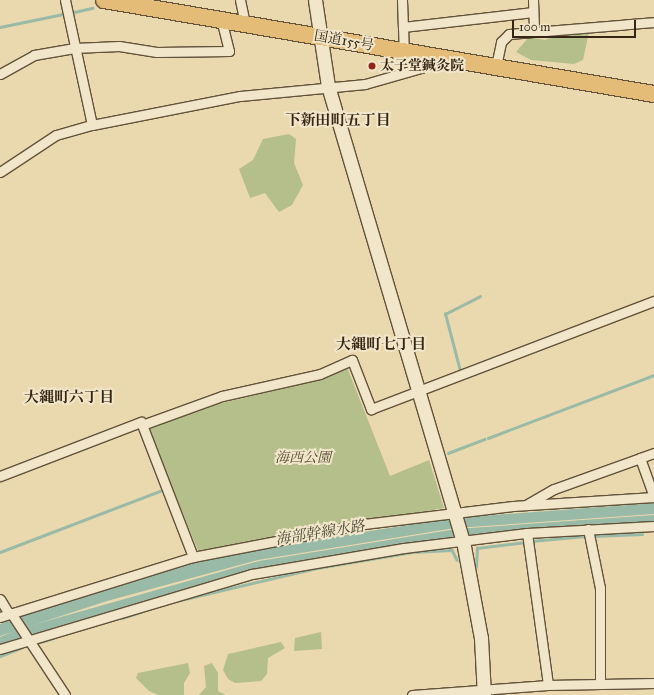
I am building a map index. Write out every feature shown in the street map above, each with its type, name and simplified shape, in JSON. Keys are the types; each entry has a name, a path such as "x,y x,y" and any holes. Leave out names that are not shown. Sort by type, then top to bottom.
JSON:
{"highway":[{"name":"国道155号","path":"104,0 654,94"}],"street":[{"path":"65,0 74,48 92,126"},
{"path":"240,0 245,24"},
{"path":"315,0 318,37 328,86 462,540 481,638 484,692"},
{"path":"402,0 404,51"},
{"path":"533,0 534,31"},
{"path":"403,27 533,12"},
{"path":"0,74 34,55 74,48 120,46 157,52 229,51 221,20"},
{"path":"496,66 504,37 534,31 654,22"},
{"path":"0,172 56,135 92,126 240,96 328,86 365,84 452,59"},
{"path":"0,476 140,423 142,425 222,396 320,374 352,360 371,409 654,301"},
{"path":"142,425 193,557"},
{"path":"526,505 554,489 654,453"},
{"path":"0,617 11,615 193,557 364,524 526,505 654,497 640,458"},
{"path":"0,649 27,638 252,574 346,556 462,540 588,529 654,526"},
{"path":"588,529 600,588 600,684"},
{"path":"527,534 548,686"},
{"path":"0,599 65,695"},
{"path":"412,695 484,692 548,686 654,683"}],"green space":[{"path":"589,32 583,60 574,64 531,60 516,52 529,37 545,40 560,34"},
{"path":"289,134 296,139 294,163 303,185 292,205 279,212 265,193 250,198 239,169 253,160 263,139"},
{"name":"海西公園","path":"347,367 390,476 429,460 444,508 199,553 149,431 152,426 218,404 311,382"},
{"path":"321,632 322,649 294,651 295,638"},
{"path":"281,642 285,648 268,658 267,674 261,681 235,683 228,679 223,670 228,654"},
{"path":"188,663 190,673 184,683 184,695 159,695 149,691 136,678 138,673"},
{"path":"212,663 218,673 218,691 226,695 199,695 206,687 204,666"}],"shaded area":[{"path":"654,503 654,514 455,528 258,560 107,601 0,636 0,624 16,618 195,563 256,549 453,518"},
{"path":"654,515 654,524 457,537 255,571 194,586 0,647 0,637 22,628 259,561 456,529"}],"waterway":[{"path":"70,13 92,8"},
{"path":"0,27 63,14"},
{"path":"460,371 445,314 480,296"},
{"path":"488,438 654,375"},
{"path":"448,453 484,439"},
{"path":"0,552 160,491"},
{"path":"593,536 642,534"},
{"path":"531,541 585,536"},
{"path":"476,567 477,548 526,542"},
{"path":"176,601 317,568 412,552 452,550 457,560"},
{"path":"122,618 141,612"},
{"path":"40,642 53,638"},
{"path":"0,656 21,648"}],"place":[{"name":"太子堂鍼灸院","path":"372,66"}],"district":[{"name":"下新田町五丁目","path":"338,121"},
{"name":"大縄町七丁目","path":"381,345"},
{"name":"大縄町六丁目","path":"69,398"}],"water label":[{"name":"海部幹線水路","path":"320,533"}]}
